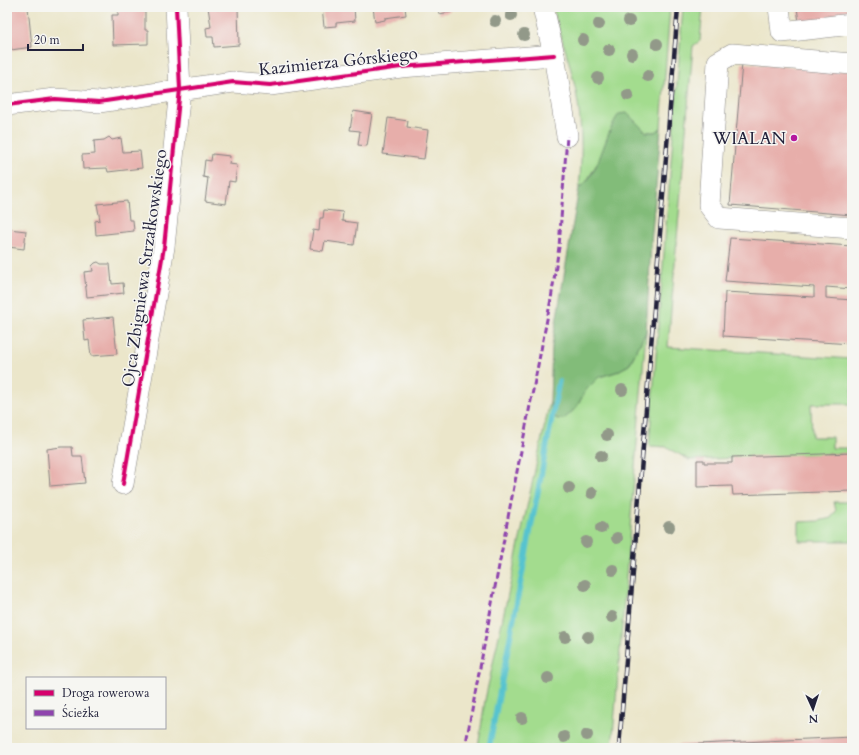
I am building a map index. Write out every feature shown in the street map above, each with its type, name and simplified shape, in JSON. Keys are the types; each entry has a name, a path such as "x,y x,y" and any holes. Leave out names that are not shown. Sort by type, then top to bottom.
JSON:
{"street":[{"name":"Ojca Zbigniewa Strzałkowskiego","path":"123,484 164,246 180,89 176,7"},
{"path":"543,7 554,55 567,136"},
{"path":"779,7 782,32 852,24"},
{"path":"852,64 732,54 718,62 709,205 719,218 852,228"},
{"name":"Kazimierza Górskiego","path":"7,105 55,99 99,102 234,82 270,85 401,68 554,55"}],"green space":[{"path":"553,7 670,7 661,128 656,132 646,132 627,113 585,184 579,188 581,133 578,105 571,69"},
{"path":"683,7 703,7 700,41 693,46 668,347 852,359 852,404 811,404 812,437 832,437 832,448 852,448 852,453 689,460 667,447 649,446"},
{"path":"627,113 646,132 656,132 661,128 651,244 646,332 629,365 616,372 599,377 586,390 576,408 564,419 558,419 553,416 550,401 552,346 579,188 592,174 609,132 619,114"},
{"path":"646,332 612,748 478,748 485,700 550,401 552,416 558,419 576,408 586,390 599,377 616,372 629,365"},
{"path":"834,502 852,502 852,541 799,541 799,522 819,521 831,518 836,511"}],"building":[{"path":"28,7 32,47 11,50 11,47 7,47 7,9"},
{"path":"118,7 145,7 145,30 148,30 148,44 113,45 112,15 118,15"},
{"path":"208,7 238,7 239,45 214,47 213,37 207,37 206,28 211,27"},
{"path":"322,7 354,7 355,21 336,23 336,26 324,27"},
{"path":"373,7 405,7 406,15 385,18 385,20 375,22"},
{"path":"438,7 460,8 450,9 451,12 439,14"},
{"path":"797,7 852,7 852,16 799,23"},
{"name":"WIALAN","path":"742,63 852,71 852,215 730,205"},
{"path":"353,111 372,114 367,146 358,145 360,131 350,130"},
{"path":"388,118 408,121 407,127 428,130 424,159 383,154"},
{"path":"109,137 112,140 121,138 123,152 140,151 142,168 108,172 107,168 83,169 82,155 95,154 94,141 104,140"},
{"path":"212,154 230,156 229,164 237,165 235,182 229,181 226,204 205,201 208,178 203,177 205,160 211,161"},
{"path":"127,201 129,220 133,220 134,231 96,235 95,221 100,220 97,204"},
{"path":"324,210 343,212 342,221 357,223 354,245 325,241 323,251 310,249 313,230 319,231 320,218 323,218"},
{"path":"9,229 26,231 24,249 8,247"},
{"path":"730,238 852,246 852,289 826,287 826,298 852,300 852,344 723,336 725,292 814,297 814,287 725,281"},
{"path":"98,262 101,264 110,264 112,284 123,283 124,293 87,297 84,272 93,271 92,266"},
{"path":"113,317 117,354 91,356 89,340 85,341 83,320"},
{"path":"72,447 73,456 82,456 85,483 50,486 47,449"},
{"path":"852,453 852,491 733,495 732,486 697,487 697,460 704,460 704,463 732,463 732,457"},
{"path":"852,737 852,748 677,748 677,745"}],"waterway":[{"path":"489,748 559,381"}],"railway":[{"path":"619,748 678,7"}],"marked path":[{"path":"465,748 551,299 559,247 567,136"}],"cycle path":[{"path":"123,484 164,247 180,89 176,7"},
{"path":"7,105 55,99 99,102 233,82 270,85 401,67 554,55"}],"place":[{"name":"WIALAN","path":"794,138"}]}
